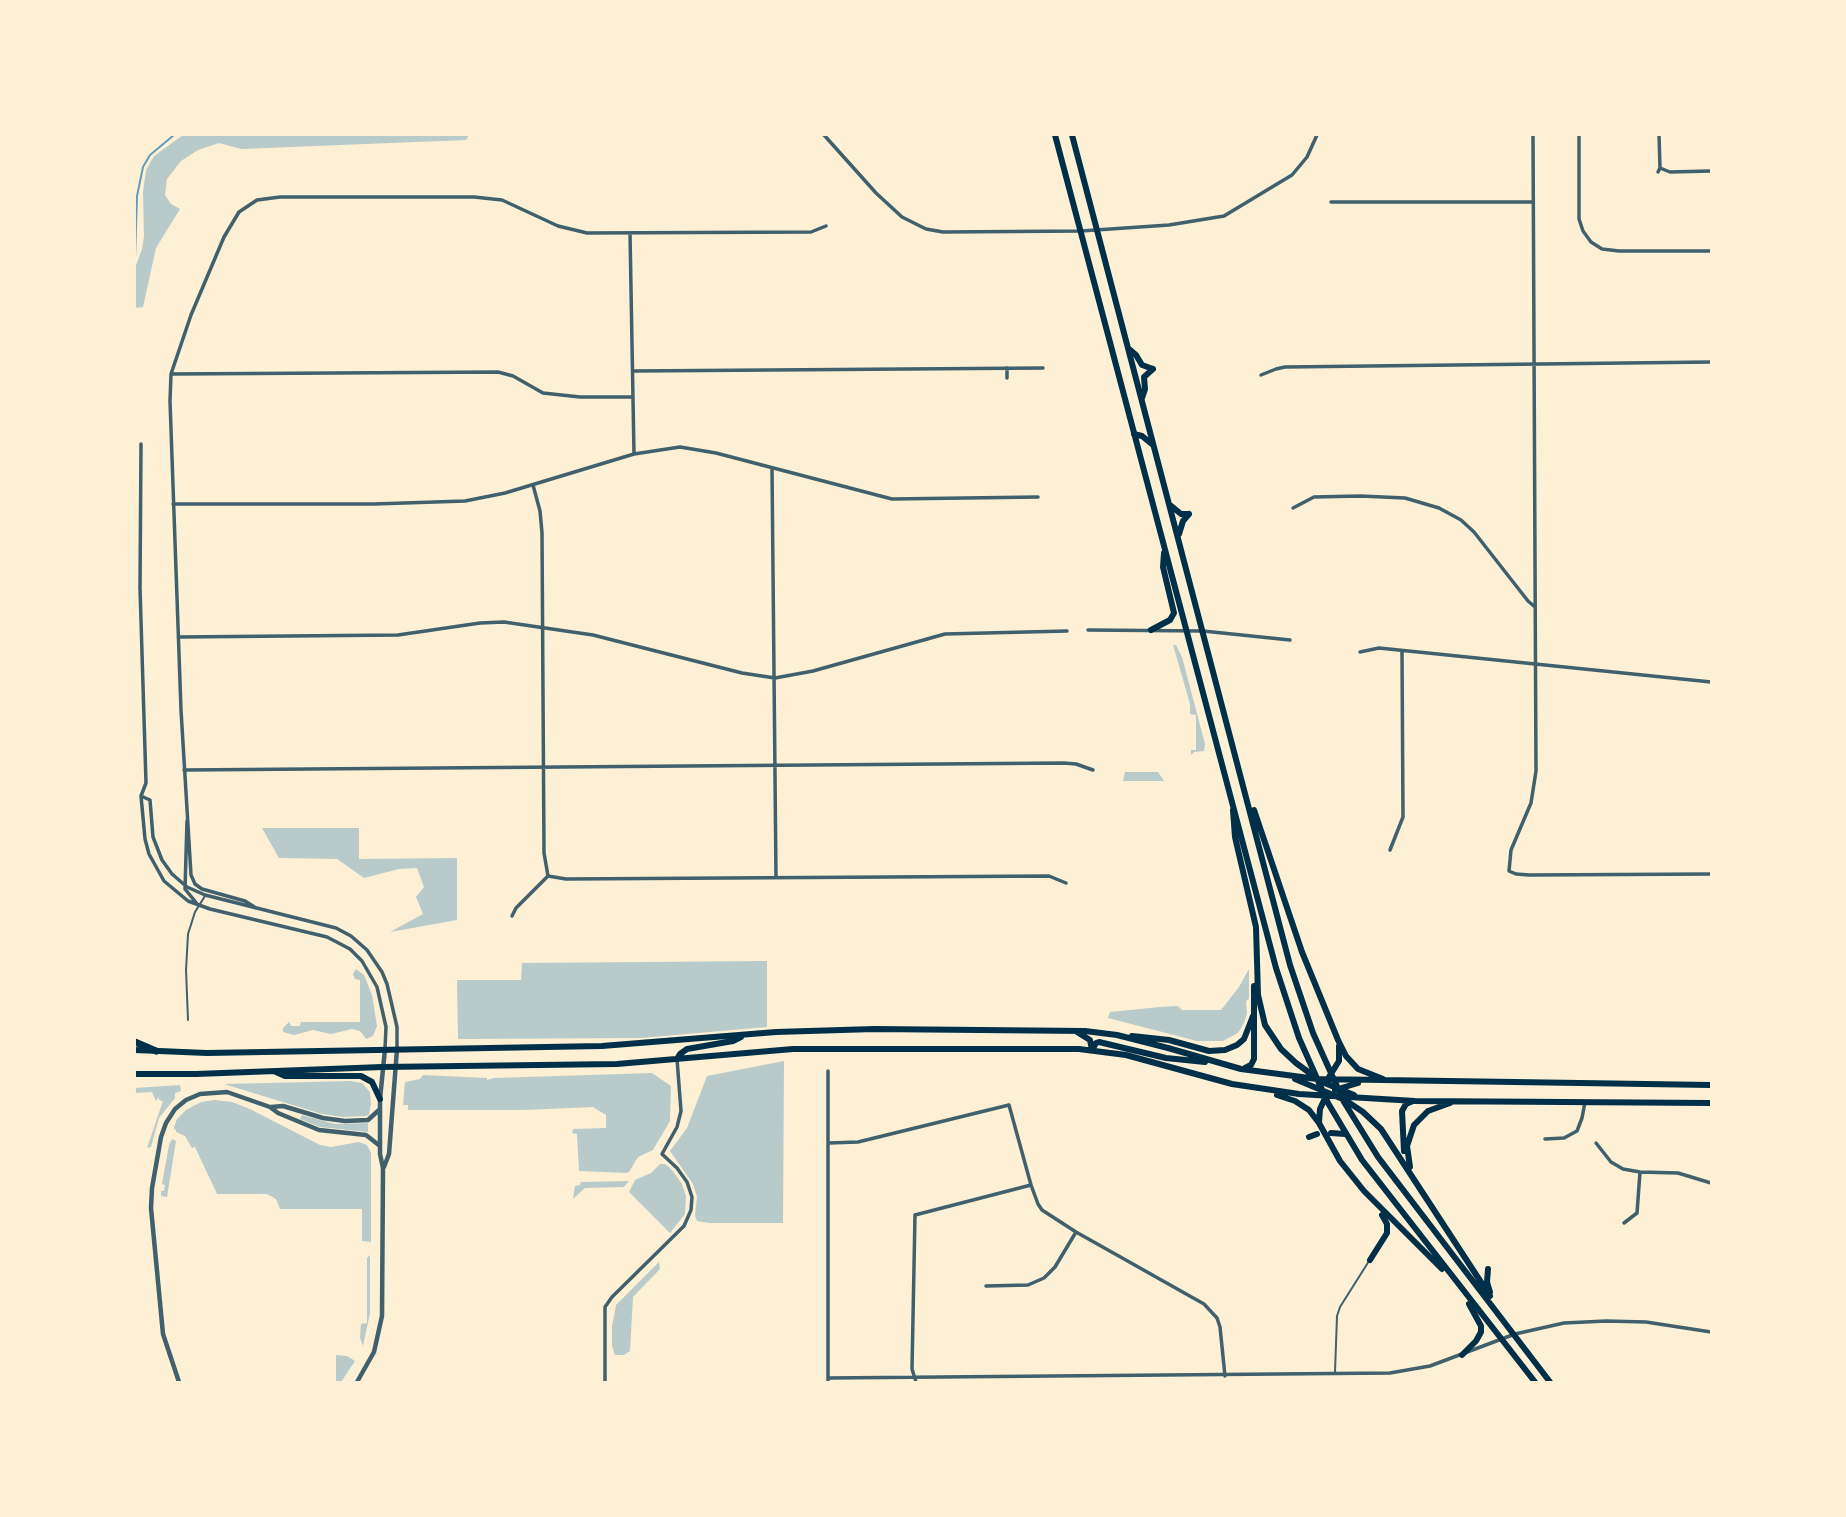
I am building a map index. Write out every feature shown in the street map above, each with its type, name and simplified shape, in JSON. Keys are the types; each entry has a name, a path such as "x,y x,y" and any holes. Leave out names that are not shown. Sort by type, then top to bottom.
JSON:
{"highway":[{"path":"1055,135 1286,1003 1313,1072 1345,1133 1382,1188 1534,1380"},
{"path":"1072,135 1301,1002 1329,1073 1378,1157 1550,1382"},
{"path":"1129,349 1142,365 1153,369 1144,377 1145,389 1142,398"},
{"path":"1135,434 1154,446"},
{"path":"1170,505 1181,514 1189,514 1178,536"},
{"path":"1151,630 1170,620 1174,613 1163,567 1165,547"},
{"path":"1240,771 1301,952 1338,1040 1346,1056 1358,1069 1392,1082"},
{"path":"1232,797 1236,837 1256,927 1254,1059 1251,1065 1241,1069"},
{"path":"1256,959 1259,1005 1265,1025 1275,1041 1290,1058 1331,1093 1363,1111 1388,1137 1430,1208 1495,1304"},
{"path":"135,1050 207,1053 602,1046 874,1029 1075,1031 1169,1040 1209,1051 1225,1050 1237,1045 1244,1039 1253,1016"},
{"path":"1075,1031 1090,1040 1091,1050"},
{"path":"677,1059 687,1049 733,1041 746,1035"},
{"path":"1117,1035 1241,1069 1320,1082 1711,1085"},
{"path":"1302,1094 1334,1071 1339,1061 1338,1040"},
{"path":"135,1042 156,1051"},
{"path":"1091,1050 1100,1042 1166,1058 1215,1062"},
{"path":"135,1074 382,1067 597,1065 793,1049 1091,1050 1126,1055 1262,1090 1302,1094 1331,1093 1379,1099"},
{"path":"274,1072 285,1076 361,1076 374,1084 380,1099"},
{"path":"1318,1121 1318,1113 1331,1093 1360,1082"},
{"path":"1262,1090 1295,1101 1308,1110 1318,1121 1331,1146 1378,1207 1457,1284 1481,1329 1476,1342 1462,1355"},
{"path":"1340,1097 1415,1101 1711,1103"},
{"path":"1412,1176 1402,1141 1402,1111 1406,1104 1415,1101"},
{"path":"1408,1159 1409,1136 1417,1120 1427,1111 1455,1101"},
{"path":"1331,1133 1345,1133"},
{"path":"1370,1260 1385,1238 1388,1228 1378,1207"},
{"path":"1488,1269 1487,1282 1499,1313"}],"street":[{"path":"824,135 876,193 902,216 919,226 943,232 1081,231 1169,225 1224,216 1292,175 1307,157 1317,135"},
{"path":"1533,135 1535,782 1531,803 1511,850 1509,871 1529,875 1711,874"},
{"path":"1579,135 1579,219 1591,242 1608,250 1711,251"},
{"path":"1659,135 1659,170 1711,171"},
{"path":"256,908 245,901 202,889 194,883 184,770 173,504 171,374 211,266 237,215 252,202 280,197 479,197 508,202 572,231 587,233 811,232 826,226"},
{"path":"1331,202 1533,202"},
{"path":"630,233 634,454"},
{"path":"1261,375 1285,367 1711,362"},
{"path":"1007,368 1007,378"},
{"path":"633,371 1043,368"},
{"path":"171,374 502,372 543,394 633,397"},
{"path":"141,444 140,588 146,783 141,796 145,839 154,866 171,889 198,905 327,937 349,949 362,961 377,987 386,1027 380,1099 383,1168 382,1322 372,1356 357,1382"},
{"path":"173,504 447,502 491,496 634,454 687,447 892,499 1038,497"},
{"path":"772,468 776,877"},
{"path":"533,485 542,527 544,853 548,876"},
{"path":"1293,508 1314,497 1369,496 1412,499 1438,508 1461,520 1474,532 1535,607"},
{"path":"179,636 398,635 493,622 542,626 605,638 748,675 775,678 813,671 945,634 1067,631"},
{"path":"1088,630 1203,631 1290,639"},
{"path":"1360,652 1375,648 1711,682"},
{"path":"1390,850 1403,817 1402,651"},
{"path":"184,770 1072,763 1093,770"},
{"path":"141,796 149,799 153,837 159,855 184,885 205,895 336,928 351,936 367,950 382,971 397,1027 388,1154 383,1168"},
{"path":"187,818 184,885 186,892 198,905"},
{"path":"548,876 566,879 1049,876 1066,883"},
{"path":"512,916 516,908 548,876"},
{"path":"605,1382 606,1307 612,1297 684,1226 691,1210 692,1197 687,1182 662,1154 677,1127 681,1111 677,1059"},
{"path":"828,1071 828,1380 914,1377 995,1380 1075,1376 1233,1376 1408,1371 1462,1355 1515,1334 1564,1323 1606,1321 1664,1324 1711,1332"},
{"path":"179,1382 163,1334 151,1208 152,1188 163,1132 178,1106 206,1092 227,1092 270,1107 319,1130 366,1135 380,1146"},
{"path":"1545,1139 1564,1138 1577,1131 1585,1102"},
{"path":"830,1143 858,1142 1009,1105 1031,1185 1042,1210 1204,1304 1217,1318 1220,1327 1225,1376"},
{"path":"270,1107 283,1106 323,1118 345,1121 368,1120 380,1109"},
{"path":"1596,1143 1617,1166 1640,1172 1678,1173 1711,1183"},
{"path":"1624,1223 1637,1213 1640,1172"},
{"path":"916,1382 912,1369 915,1216 1031,1185"},
{"path":"985,1286 1028,1285 1044,1278 1055,1268 1076,1232"},
{"path":"1298,1375 1299,1382"},
{"path":"1075,1376 1075,1382"},
{"path":"1154,1376 1154,1382"},
{"path":"1233,1376 1233,1382"}],"lane":[{"path":"188,1020 187,945 198,905 205,895"},
{"path":"1335,1374 1337,1316 1370,1260"}],"shaded area":[{"path":"183,135 469,135 466,140 241,149 219,143 198,150 181,161 167,179 165,195 171,204 180,209 156,248 143,307 135,308 135,268 144,236 143,192 146,170 154,156"},
{"path":"1173,645 1176,645 1182,657 1205,744 1204,751 1191,755 1191,750 1196,750 1196,715 1190,714 1190,704"},
{"path":"1125,772 1158,772 1164,781 1123,781"},
{"path":"262,828 359,828 359,859 457,858 457,920 390,932 423,914 416,897 424,887 417,868 399,869 364,878 337,859 279,858"},
{"path":"767,961 767,1027 641,1038 458,1039 457,980 521,980 522,963"},
{"path":"356,969 364,975 372,995 377,1026 373,1036 366,1039 360,1031 352,1029 331,1034 313,1030 294,1035 283,1032 289,1022 291,1026 300,1026 301,1022 360,1022 360,980 355,979 353,974"},
{"path":"1249,969 1249,999 1246,1001 1244,1023 1238,1033 1223,1041 1197,1041 1108,1018 1110,1012 1160,1007 1221,1010"},
{"path":"784,1061 783,1223 697,1221 697,1197 693,1184 670,1151 687,1128 707,1076"},
{"path":"652,1073 671,1086 670,1121 653,1150 638,1157 626,1173 579,1171 577,1134 572,1133 573,1129 606,1128 606,1115 593,1107 408,1110 408,1105 403,1105 405,1082 420,1079 423,1075 487,1080"},
{"path":"362,1083 370,1092 369,1115 343,1117 322,1114 224,1084"},
{"path":"180,1085 181,1091 175,1093 175,1098 159,1118 151,1147 147,1148 163,1101 159,1100 159,1097 156,1101 152,1092 135,1093 135,1088"},
{"path":"201,1102 232,1102 250,1109 320,1145 331,1147 359,1142 367,1145 371,1153 371,1242 362,1241 362,1209 280,1209 276,1199 267,1194 217,1194 195,1147 192,1148 185,1136 174,1130 177,1119 186,1110"},
{"path":"302,1115 335,1124 368,1123 368,1132 320,1127 300,1119"},
{"path":"172,1139 176,1141 167,1197 161,1196 161,1191 164,1191 165,1185 162,1184"},
{"path":"660,1164 665,1164 672,1170 682,1184 686,1196 685,1214 670,1233 629,1192 635,1180 651,1173"},
{"path":"629,1181 624,1187 585,1188 573,1199 575,1186 581,1182"},
{"path":"370,1255 370,1313 363,1346 360,1338 361,1324 367,1323 367,1258"},
{"path":"659,1262 660,1269 633,1297 630,1351 624,1355 615,1355 612,1326 616,1305"},
{"path":"336,1355 347,1356 355,1361 341,1382 336,1382"}],"waterway":[{"path":"135,258 137,196 143,167 150,155 174,135"}]}
